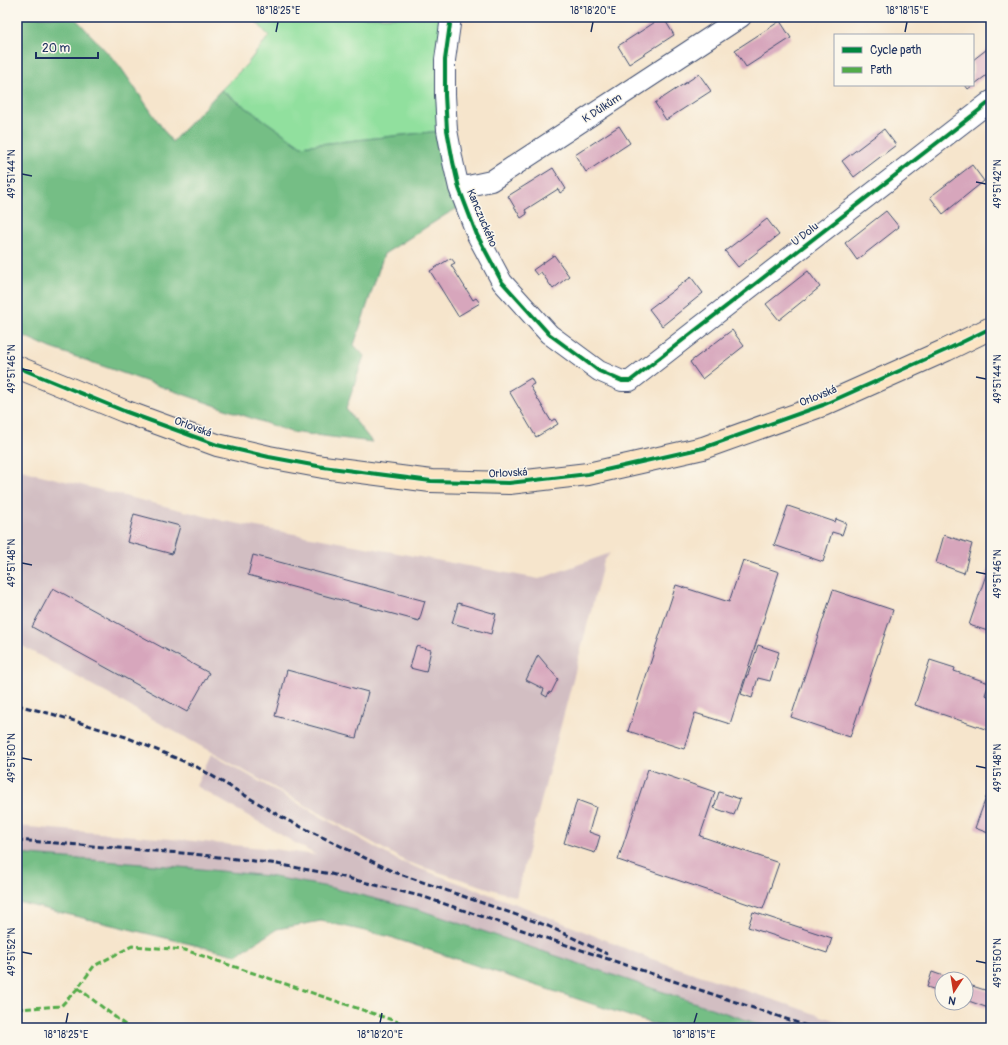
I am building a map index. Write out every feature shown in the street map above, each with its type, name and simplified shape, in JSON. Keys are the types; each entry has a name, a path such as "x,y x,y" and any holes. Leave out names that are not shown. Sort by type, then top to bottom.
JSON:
{"main road":[{"name":"Orlovská","path":"17,367 131,414 224,447 323,467 431,481 509,484 588,474 703,448 823,405 946,350 991,328"}],"street":[{"name":"Kanczuckého","path":"451,17 445,60 447,130 459,188 477,235 502,282 549,334 599,371 622,381 630,382"},
{"name":"K Důlkům","path":"459,188 491,181 741,17"},
{"name":"U Dolu","path":"630,382 991,100"}],"shaded area":[{"path":"17,469 224,521 539,579 610,553 604,561 516,897 407,862 17,643"},
{"path":"211,754 399,861 524,907 649,958 857,1028 770,1028 420,910 328,887 268,876 191,868 17,854 17,826 194,841 316,855 196,786"}],"green space":[{"path":"17,17 74,17 119,65 172,142 221,90 301,146 440,131 458,208 384,254 354,345 364,356 346,409 372,442 291,432 51,348 17,333"},
{"path":"252,17 443,17 440,131 301,146 221,90 247,64 269,36"},
{"path":"17,854 191,868 268,876 328,887 420,910 770,1028 665,1028 387,936 321,921 277,929 236,955 17,902"}],"building":[{"path":"663,17 674,35 629,64 618,46"},
{"path":"780,21 791,38 746,67 735,50"},
{"path":"991,46 991,72 974,85 974,59"},
{"path":"699,74 711,91 666,120 655,103"},
{"path":"619,126 630,143 586,172 575,155"},
{"path":"884,129 896,145 854,177 842,161"},
{"path":"972,165 984,181 943,214 930,197"},
{"path":"553,168 566,189 560,193 558,189 525,210 527,214 521,218 508,196"},
{"path":"886,211 899,227 857,260 845,243"},
{"path":"767,219 779,235 738,267 725,251"},
{"path":"554,255 569,276 553,289 541,272 537,275 533,270"},
{"path":"451,258 455,263 451,265 473,300 476,298 480,303 458,316 430,271"},
{"path":"808,271 820,287 779,320 766,304"},
{"path":"691,277 703,293 662,326 649,309"},
{"path":"732,330 744,346 702,379 690,362"},
{"path":"531,378 534,384 530,386 551,421 555,419 558,424 536,437 509,391"},
{"path":"788,506 835,522 836,519 846,523 842,535 832,532 823,562 774,545"},
{"path":"134,514 180,526 172,554 127,542"},
{"path":"944,535 972,544 964,573 936,563"},
{"path":"253,555 425,601 419,621 248,575"},
{"path":"743,560 779,572 730,724 695,713 684,749 628,731 676,585 729,602"},
{"path":"991,560 991,632 969,625"},
{"path":"53,588 209,673 187,712 32,627"},
{"path":"833,590 893,610 850,737 791,717"},
{"path":"458,603 496,614 491,634 452,623"},
{"path":"758,645 779,652 770,681 758,678 752,698 741,694"},
{"path":"416,646 431,650 426,672 410,668"},
{"path":"538,655 558,679 551,693 549,692 547,697 542,694 544,689 526,680"},
{"path":"930,660 955,668 954,671 989,683 985,695 991,697 991,731 915,705"},
{"path":"287,670 368,692 356,738 275,716"},
{"path":"648,769 715,792 700,836 779,863 763,909 618,860"},
{"path":"991,784 991,834 975,828"},
{"path":"719,792 740,799 734,815 714,808"},
{"path":"577,800 596,807 589,832 600,836 595,853 564,843"},
{"path":"753,912 832,938 827,953 748,927"},
{"path":"932,972 934,973 934,989 927,987"},
{"path":"974,987 991,992 991,1009 974,1003"}],"railway":[{"path":"17,705 52,714 126,737 197,767 285,819 394,872 548,926 607,954"},
{"path":"17,840 193,854 271,863 331,874 424,897 813,1028"}],"marked path":[{"path":"17,1009 61,1006 78,988 94,966 132,946 185,950 416,1028"},
{"path":"78,988 129,1028"}],"cycle path":[{"path":"451,17 445,60 447,130 459,188 477,235 502,282 549,334 599,371 622,381 630,381 991,101"},
{"path":"17,367 124,411 217,445 323,467 431,481 509,483 588,474 703,448 823,405 946,350 991,328"}]}
